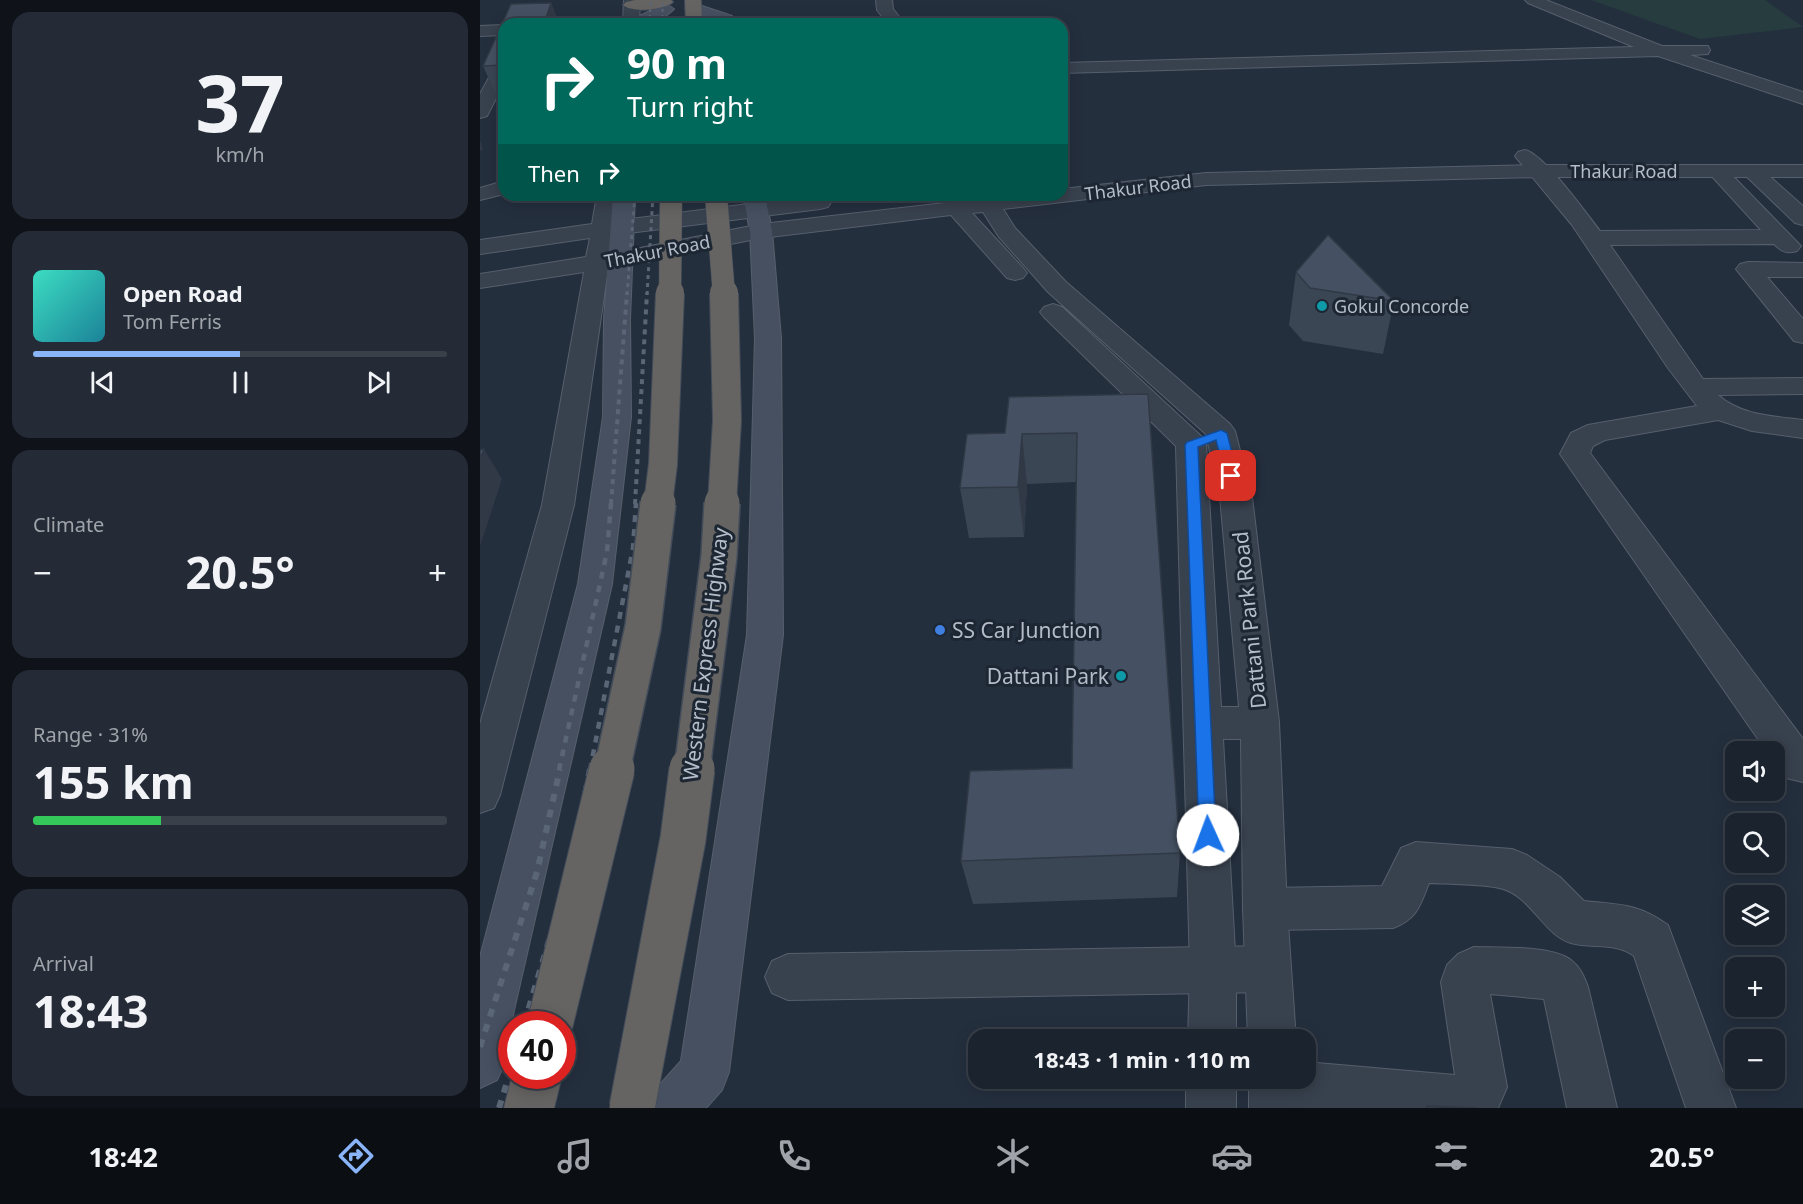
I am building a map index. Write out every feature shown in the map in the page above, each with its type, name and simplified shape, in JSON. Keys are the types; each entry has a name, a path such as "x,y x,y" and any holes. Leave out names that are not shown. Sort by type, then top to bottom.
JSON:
{"highway":[{"path":"632,3 666,9"},
{"path":"553,1011 597,838 643,627 663,464 670,315 671,201"},
{"name":"Western Express Highway","path":"632,1108 682,839 719,556 727,421 723,267 717,201"},
{"path":"529,1108 534,1089"}],"main road":[{"path":"647,18 666,9"},
{"path":"694,12 721,18"},
{"path":"480,1064 490,1010 595,584 617,417 617,319 611,245 622,201"},
{"path":"673,1108 704,1072 765,635 768,338 757,211"}],"street":[{"path":"884,0 885,10 892,18"},
{"path":"1533,0 1632,41 1702,50 1803,83"},
{"path":"1569,0 1661,45 1803,98"},
{"path":"631,18 632,3"},
{"path":"480,31 498,30"},
{"path":"1068,68 1661,45"},
{"path":"480,112 498,62"},
{"path":"1720,161 1803,261"},
{"name":"Thakur Road","path":"1085,173 1214,162 1720,161 1752,171 1803,171"},
{"path":"1533,163 1592,238 1695,387 1720,411 1750,422 1803,429"},
{"name":"Thakur Road","path":"1068,192 1206,179 1533,163"},
{"path":"1752,171 1803,218"},
{"path":"483,194 498,189"},
{"path":"480,795 558,505 611,245 608,201"},
{"name":"Thakur Road","path":"480,281 611,245 757,211 831,201"},
{"path":"970,201 960,213 977,232 1046,291 1206,439 1196,545 1213,969 1212,1029"},
{"name":"Thakur Road","path":"757,211 970,201"},
{"path":"1592,238 1781,237"},
{"path":"480,247 611,245"},
{"path":"1803,270 1748,269 1803,335"},
{"path":"1695,387 1803,386"},
{"path":"1720,411 1598,432 1581,440 1575,454 1800,766"},
{"name":"Dattani Park Road","path":"1206,439 1236,497 1260,722 1265,909 1271,1029"},
{"path":"1196,545 1241,544"},
{"path":"1199,616 1249,616"},
{"path":"1203,724 1260,722"},
{"path":"1265,909 1394,907 1402,895 1416,862 1512,869 1545,892 1574,922 1634,928 1652,941 1711,1108"},
{"path":"788,977 1268,969"},
{"path":"1316,1083 1474,1102 1482,1087 1464,982 1474,970 1553,975 1565,987 1592,1108"},
{"path":"1211,1089 1211,1108"}],"green space":[{"path":"1591,0 1765,0 1803,27 1700,39"}],"building":[{"path":"551,3 546,18 505,18 511,4"},
{"path":"498,33 498,65 483,66"},
{"path":"1328,235 1394,301 1310,288 1296,272"},
{"name":"Dattani Park","path":"1148,394 1180,853 961,861 970,771 1072,768 1077,433 1022,434 1018,487 960,488 967,434 1005,433 1009,397"},
{"path":"1427,1106 1477,1108 1427,1108"}],"railway":[{"path":"650,18 651,0"},
{"path":"662,18 663,0"},
{"path":"627,295 635,201"},
{"path":"647,295 653,201"},
{"path":"611,504 627,293"},
{"path":"635,504 647,293"},
{"path":"559,770 607,552 611,503"},
{"path":"590,770 633,548 636,503"},
{"path":"480,1047 537,872 560,769"},
{"path":"528,1011 571,867 590,769"},
{"path":"499,1108 505,1089"}],"place":[{"name":"Gokul Concorde","path":"1322,306"},
{"name":"SS Car Junction","path":"940,630"},
{"name":"Dattani Park","path":"1121,676"}],"route":[{"path":"1208,835 1192,445 1221,433 1231,476"}]}
